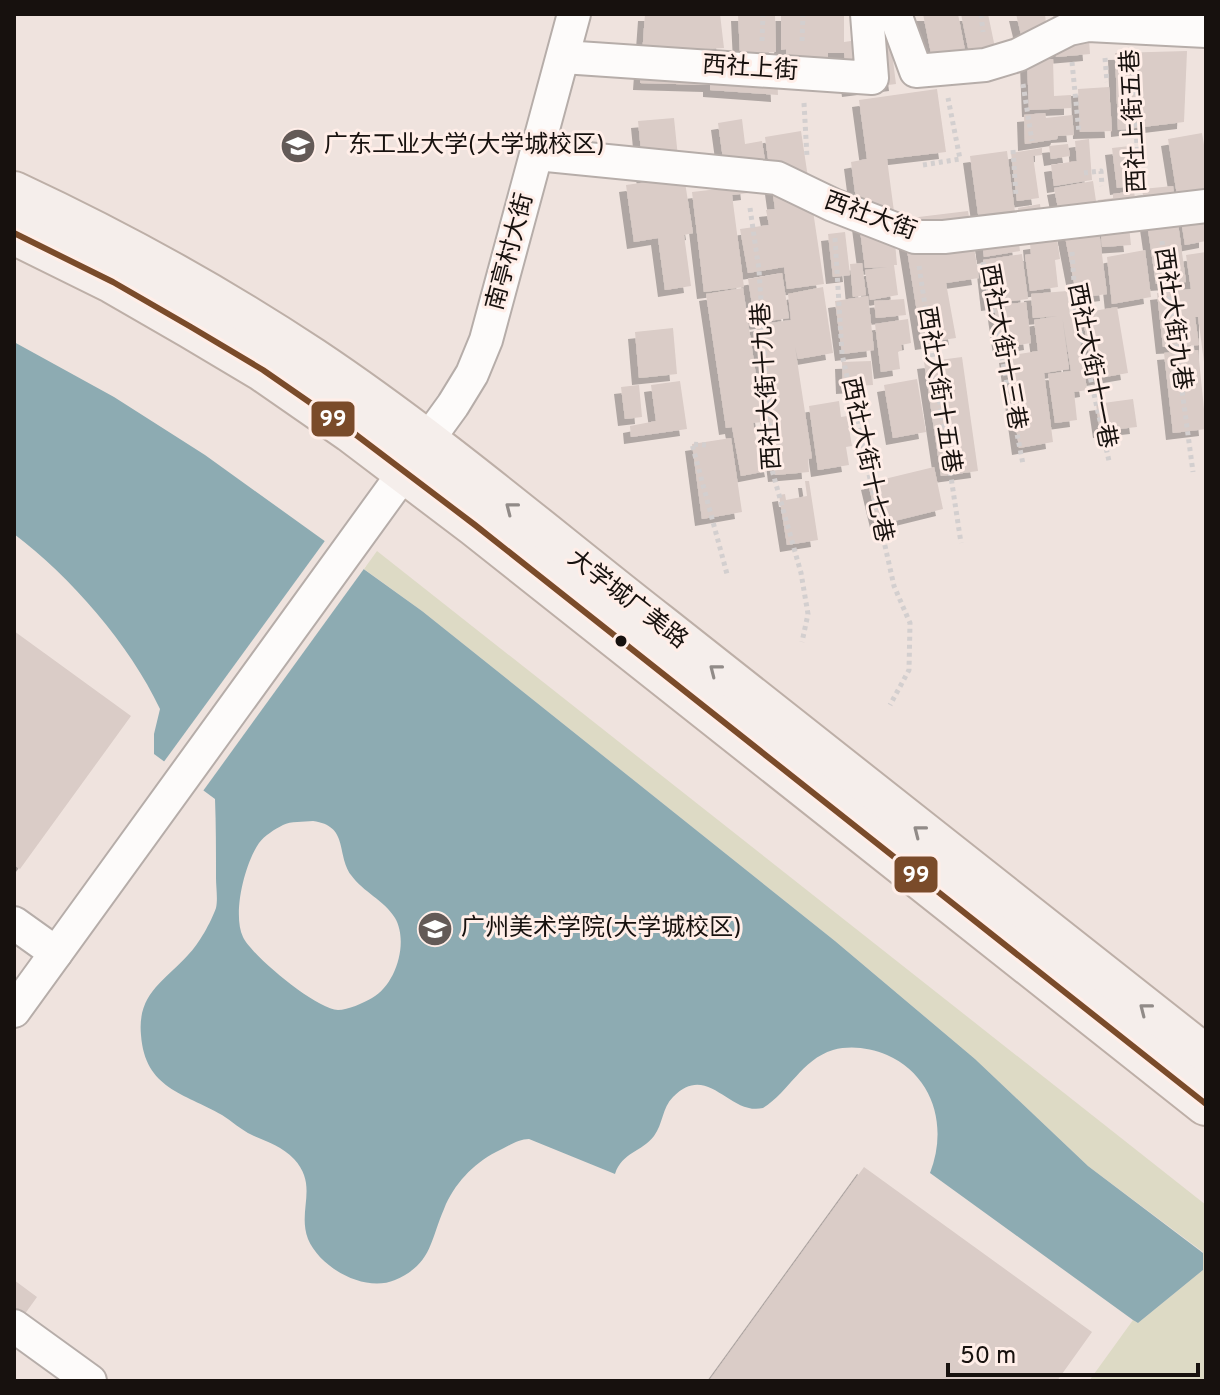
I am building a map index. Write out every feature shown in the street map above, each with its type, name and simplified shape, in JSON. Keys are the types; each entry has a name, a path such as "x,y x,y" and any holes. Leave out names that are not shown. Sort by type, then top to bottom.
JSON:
{"main road":[{"name":"大学城广美路","path":"14,193 148,259 314,360 415,457 1206,1104"},
{"name":"大学城广美路","path":"14,233 113,282 415,457 1206,1057"}],"street":[{"name":"南亭村大街","path":"14,1011 462,391 486,340 574,14"},
{"name":"西社上街","path":"563,57 872,78 867,14"},
{"path":"895,14 916,71 985,65 1018,55 1069,29 1088,25 1206,31"},
{"name":"西社大街","path":"537,154 777,178 833,205 915,237 1005,230 1206,206"},
{"path":"14,923 56,953"},
{"path":"14,1326 90,1381"}],"path":[{"name":"西社上街五巷","path":"1130,26 1149,214"},
{"path":"1069,29 1079,133"},
{"path":"1018,55 1032,141"},
{"path":"923,165 960,159 942,69"},
{"name":"西社大街十三巷","path":"1013,150 1005,230 992,243 983,260 1023,464"},
{"name":"西社大街十九巷","path":"746,175 759,270 772,470 801,573 808,614 802,642"},
{"name":"西社大街十七巷","path":"833,205 842,354 894,586 910,623 909,670 890,705"},
{"name":"西社大街九巷","path":"1149,214 1193,472"},
{"name":"西社大街十一巷","path":"1070,223 1076,314 1109,461"},
{"name":"西社大街十五巷","path":"915,237 961,543"},
{"path":"706,445 692,444 727,574"}],"shaded area":[{"path":"377,551 1206,1205 1206,1381 1089,1381 1133,1320 1138,1323 1203,1270 1203,1252 1088,1166 975,1059 835,941 422,611 364,569"}],"water":[{"path":"14,342 114,397 205,455 422,611 835,941 975,1059 1088,1166 1203,1253 1203,1270 1138,1323 1133,1320 930,1173 935,1156 937,1121 926,1089 903,1064 881,1053 854,1048 833,1050 812,1061 763,1108 740,1105 708,1087 686,1087 669,1101 654,1136 622,1161 615,1174 529,1139 517,1142 480,1162 459,1183 448,1200 423,1259 407,1274 383,1283 370,1283 333,1268 314,1250 308,1239 305,1228 307,1189 301,1169 294,1159 169,1087 150,1067 141,1035 143,1008 154,989 196,945 216,908 215,799 154,754 154,734 160,709 132,661 77,591 14,534","holes":["293,822 324,824 337,834 351,875 395,918 401,939 398,962 388,983 372,998 342,1010 315,1001 286,980 249,946 240,927 245,875 261,840"]}],"pier":[{"path":"327,538 366,566 203,791 163,763"}],"building":[{"path":"645,14 720,14 724,48 681,50 740,54 738,14 775,14 776,52 745,53 776,55 778,95 710,90 710,85 640,83"},
{"path":"781,14 844,14 844,42 872,38 869,14 914,14 917,34 890,37 896,84 849,90 844,53 828,53 828,66 786,65 786,49 781,50"},
{"path":"923,14 958,14 969,71 936,78"},
{"path":"961,14 988,14 998,62 972,67"},
{"path":"1016,14 1045,14 1049,52 1026,55"},
{"path":"1053,14 1078,14 1088,26 1090,54 1056,57"},
{"path":"1187,51 1184,122 1118,130 1115,53"},
{"path":"1053,59 1054,96 1071,95 1071,108 1029,110 1027,60"},
{"path":"1109,87 1112,131 1080,132 1078,89"},
{"path":"937,89 946,152 887,159 895,219 897,265 894,265 898,295 870,300 865,270 887,267 865,268 851,162 867,159 859,100"},
{"path":"1045,113 1046,118 1072,115 1074,135 1025,144 1024,115"},
{"path":"674,118 680,177 684,176 693,233 684,235 691,286 665,290 658,238 634,242 626,185 662,180 644,181 638,121"},
{"path":"742,119 745,144 762,141 767,174 746,177 748,193 732,195 744,287 704,292 692,192 727,188 718,123"},
{"path":"801,131 824,284 787,289 784,267 748,273 740,229 769,225 766,210 775,209 765,137"},
{"path":"1202,133 1206,157 1206,241 1185,245 1168,139"},
{"path":"1089,139 1092,180 1054,186 1051,165 1077,161 1075,141"},
{"path":"1068,144 1070,156 1051,159 1049,146"},
{"path":"1130,146 1135,185 1117,188 1112,148"},
{"path":"1042,148 1042,155 1033,156 1039,198 1017,201 1011,153"},
{"path":"1007,151 1020,251 984,257 970,156"},
{"path":"1093,181 1096,201 1058,208 1054,188"},
{"path":"1173,186 1186,282 1156,284 1142,189"},
{"path":"1134,191 1136,205 1127,208 1131,245 1102,247 1098,200"},
{"path":"1040,204 1044,235 1021,238 1018,208"},
{"path":"1096,207 1107,294 1077,298 1060,211"},
{"path":"968,211 979,278 946,283 956,338 922,343 902,219"},
{"path":"845,232 850,275 833,277 828,234"},
{"path":"1057,239 1060,259 1055,260 1058,287 1030,291 1025,255 1031,254 1030,243"},
{"path":"1145,250 1151,297 1112,304 1107,257"},
{"path":"1206,252 1204,362 1198,317 1195,317 1199,345 1163,347 1157,293 1191,289 1186,255"},
{"path":"1022,254 1028,299 988,304 983,260"},
{"path":"862,263 866,295 853,297 850,264"},
{"path":"782,273 789,318 755,323 748,279"},
{"path":"823,287 833,353 798,359 795,347 812,458 808,459 809,472 775,475 756,325 791,320 788,294"},
{"path":"743,288 763,422 753,423 759,453 768,451 772,470 741,476 732,427 726,428 706,294"},
{"path":"1067,291 1070,315 1076,314 1087,390 1074,392 1077,420 1055,423 1048,374 1071,371 1062,315 1069,369 1044,373 1053,442 1019,448 1006,356 1038,351 1034,320 1057,316 1033,318 1031,294"},
{"path":"868,296 874,350 842,354 835,301"},
{"path":"904,299 906,315 876,318 874,301"},
{"path":"1026,302 1031,343 1000,348 994,306"},
{"path":"1117,307 1128,373 1093,379 1082,313"},
{"path":"908,319 911,343 901,345 902,350 898,352 900,369 881,372 875,324"},
{"path":"673,328 677,374 639,378 635,332"},
{"path":"1198,350 1206,429 1173,433 1164,353"},
{"path":"962,357 978,471 941,476 924,362"},
{"path":"871,361 873,385 843,387 842,362"},
{"path":"917,379 926,432 893,438 884,385"},
{"path":"680,381 687,429 631,437 630,426 656,421 651,385"},
{"path":"639,385 642,417 625,419 621,387"},
{"path":"1133,399 1137,427 1100,431 1096,404"},
{"path":"839,401 841,417 847,416 852,446 846,447 849,465 818,470 809,406"},
{"path":"731,438 742,512 702,519 692,444"},
{"path":"934,467 943,509 878,525 868,483"},
{"path":"805,481 809,481 818,540 787,545 779,495 785,494 786,500 807,496"},
{"path":"14,631 131,716 20,869 14,865"},
{"path":"864,1167 1092,1332 1057,1381 709,1381"},
{"path":"14,1280 37,1297 14,1329"}],"transit line":[{"name":"99","path":"14,233 113,282 191,327 263,370 351,431 475,525 1206,1104"}],"place":[{"name":"广东工业大学(大学城校区)","path":"298,146"},
{"name":"广州美术学院(大学城校区)","path":"435,929"}]}
